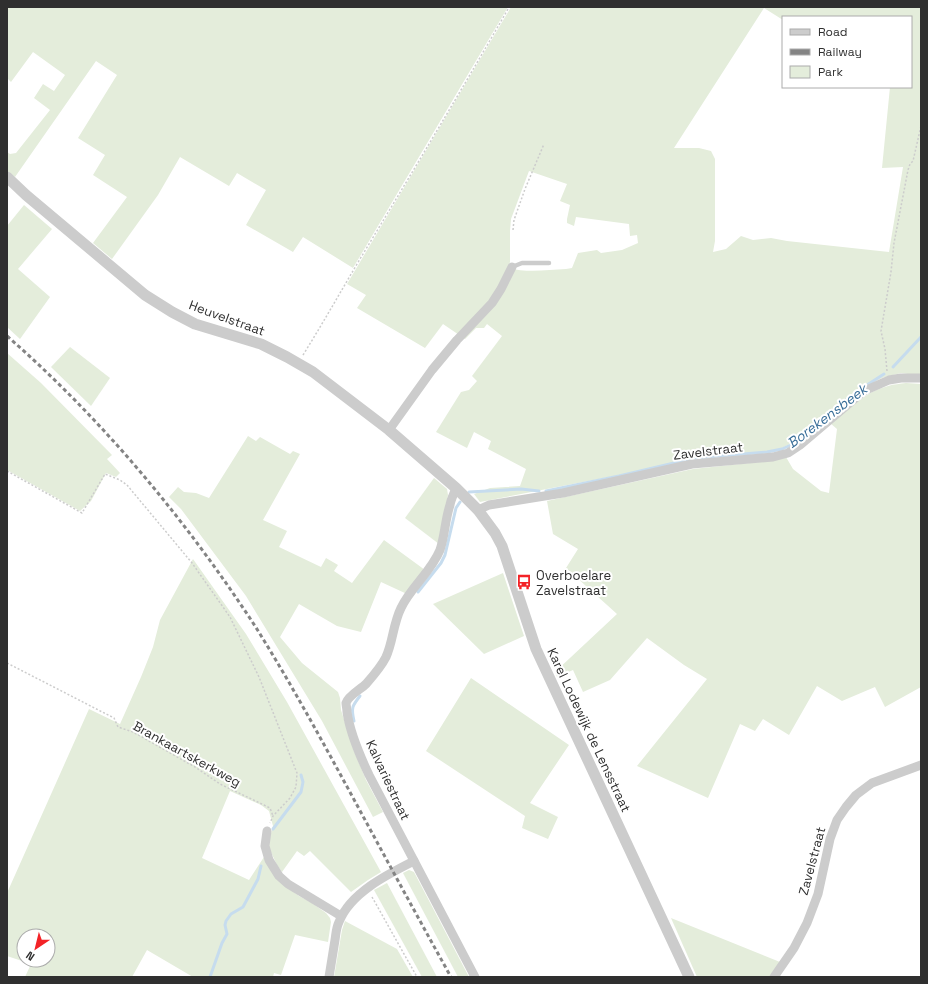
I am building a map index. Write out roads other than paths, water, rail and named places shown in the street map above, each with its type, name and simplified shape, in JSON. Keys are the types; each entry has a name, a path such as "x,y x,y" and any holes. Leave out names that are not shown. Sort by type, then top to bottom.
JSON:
{"street":[{"name":"Heuvelstraat","path":"7,177 26,195 145,295 172,312 196,324 261,344 313,372 389,430 465,497"},
{"path":"389,430 432,370 457,340 492,303 512,267"},
{"name":"Zavelstraat","path":"478,510 489,504 563,493 692,464 772,457 788,453 800,445 864,391 889,380 901,378 921,378"},
{"name":"Kalvariestraat","path":"456,488 450,505 439,551 432,565 401,607 393,628 389,650 386,657 374,675 366,684 349,698 346,704 348,717 358,751 369,775 475,977"},
{"name":"Karel Lodewijk de Lensstraat","path":"465,497 478,510 495,533 502,546 536,649 689,977"},
{"name":"Zavelstraat","path":"774,977 794,948 807,923 818,894 830,838 837,820 856,795 872,783 921,764"},
{"path":"267,831 265,846 269,860 279,876 288,884 341,916"},
{"path":"329,977 338,923 341,916 355,898 367,888 414,861"}],"lane":[{"path":"512,267 522,263 549,263"}],"waterway":[{"name":"Borekensbeek","path":"893,367 921,337"},
{"name":"Borekensbeek","path":"867,385 884,374"},
{"name":"Borekensbeek","path":"812,429 851,396"},
{"name":"Borekensbeek","path":"696,458 767,452 782,449 793,444 802,437"},
{"name":"Borekensbeek","path":"546,491 691,459"},
{"name":"Borekensbeek","path":"469,492 521,489 539,491"},
{"name":"Borekensbeek","path":"418,592 441,563 445,555 456,508 460,502"},
{"name":"Borekensbeek","path":"354,721 353,707 360,696"},
{"name":"Borekensbeek","path":"273,829 301,792 303,782 301,775"},
{"name":"Borekensbeek","path":"210,977 222,943 227,934 225,925 226,921 231,914 243,907 258,879 261,866"}],"railway":[{"path":"7,336 76,401 141,472 228,587 268,646 451,977"}],"place":[{"name":"Overboelare Zavelstraat","path":"524,582"}]}
